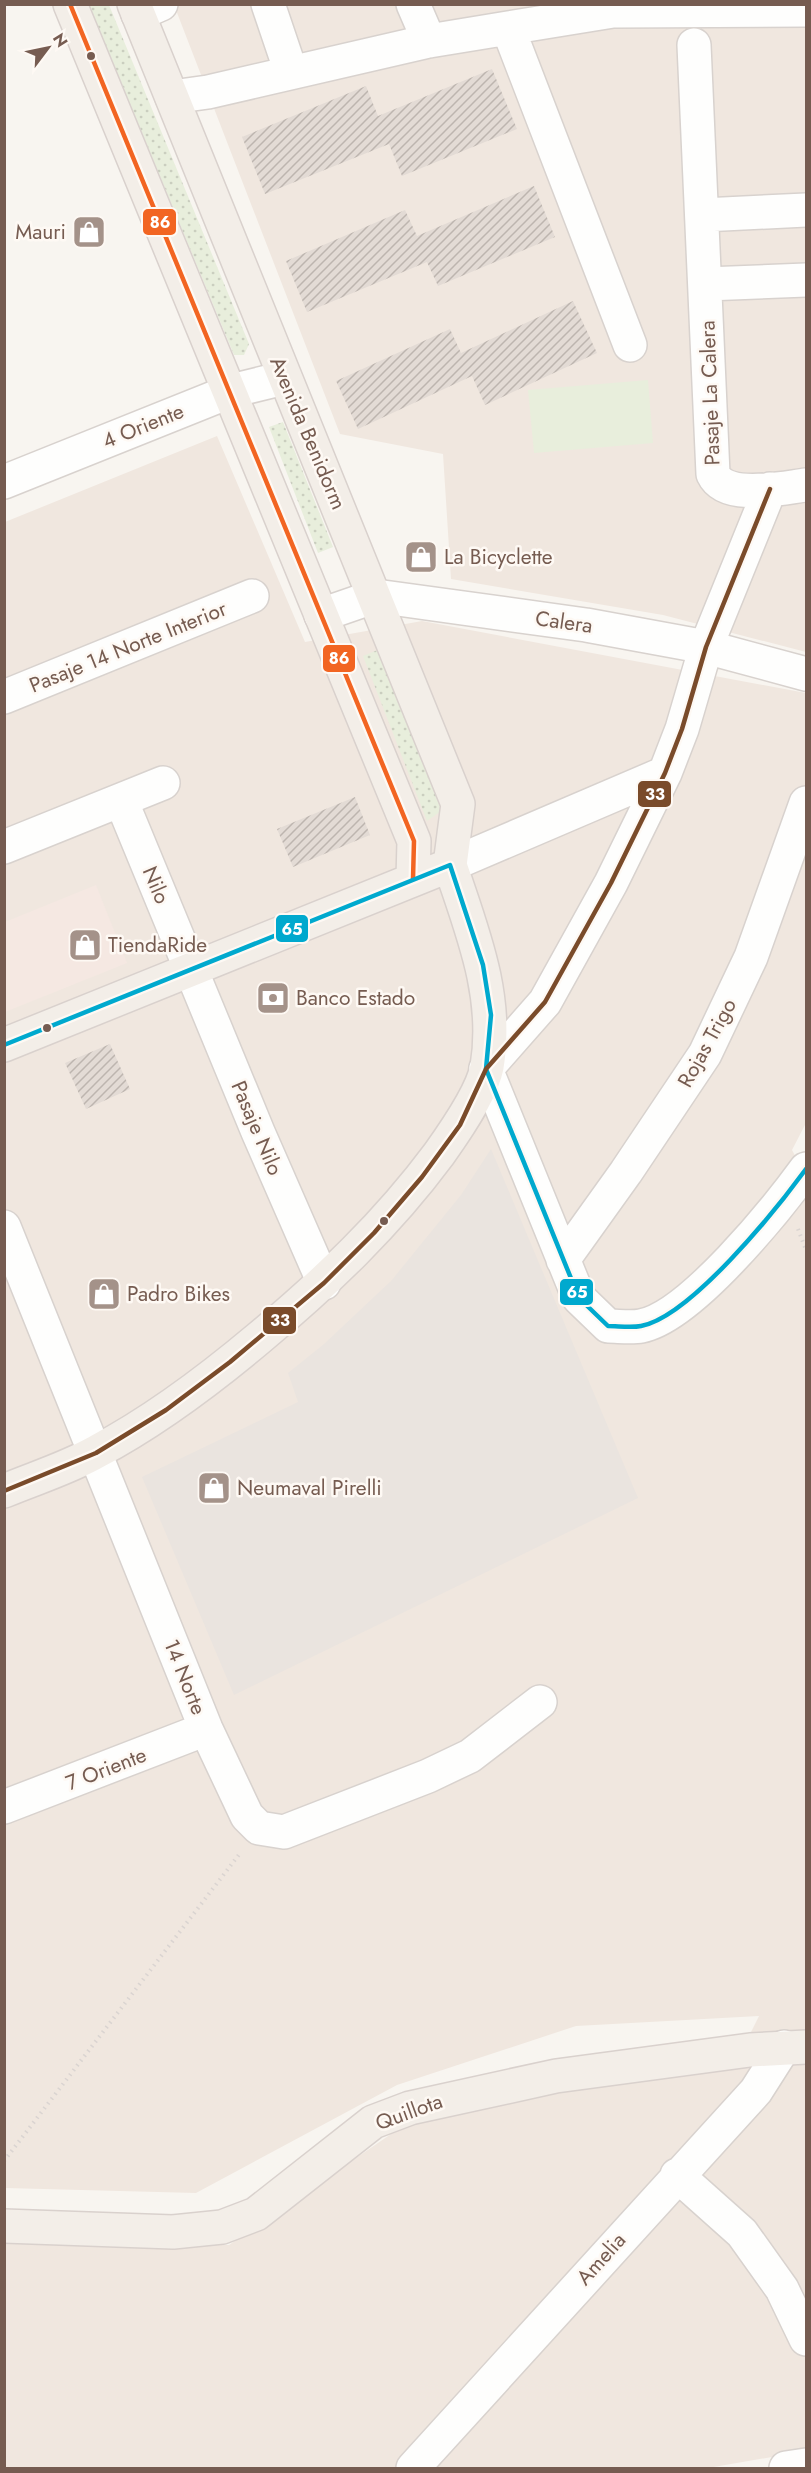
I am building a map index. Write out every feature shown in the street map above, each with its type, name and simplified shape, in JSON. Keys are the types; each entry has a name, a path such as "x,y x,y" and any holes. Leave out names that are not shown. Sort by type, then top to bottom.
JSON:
{"main road":[{"path":"70,4 231,391 414,841 413,879"},
{"name":"Avenida Benidorm","path":"144,8 172,97 284,378 376,596 458,804 450,865 483,965 491,1015 486,1070"},
{"path":"4,1045 450,865"},
{"path":"4,1491 96,1453 166,1410 221,1369 324,1283 374,1233 422,1177 460,1125 486,1070"},
{"name":"Quillota","path":"4,2226 173,2232 222,2227 256,2214 373,2122 410,2108 556,2076 667,2059 795,2047"}],"street":[{"path":"268,4 291,72"},
{"path":"413,4 429,41"},
{"path":"172,97 208,92 429,41 613,11 807,10"},
{"path":"508,28 630,345"},
{"name":"Pasaje La Calera","path":"694,45 713,474 717,482 735,490 807,485"},
{"path":"703,215 807,210"},
{"path":"706,284 807,280"},
{"name":"4 Oriente","path":"4,483 231,391 284,378"},
{"path":"770,489 706,647 682,729 665,772 611,883 545,1002 486,1070 579,1298 608,1326 641,1326 673,1310 712,1278 772,1215 807,1169"},
{"name":"Pasaje 14 Norte Interior","path":"4,697 252,596"},
{"name":"Calera","path":"321,615 376,596 586,625 706,647 807,674"},
{"path":"450,865 665,772"},
{"path":"4,847 163,783"},
{"name":"Nilo","path":"121,800 192,971"},
{"name":"Rojas Trigo","path":"563,1260 627,1172 705,1054 751,957 807,803"},
{"name":"Pasaje Nilo","path":"192,971 258,1132 324,1283"},
{"name":"14 Norte","path":"4,1227 206,1730 247,1816 259,1828"},
{"path":"259,1828 284,1832 428,1776 470,1756 540,1702"},
{"name":"7 Oriente","path":"4,1807 206,1730"},
{"name":"Amelia","path":"413,2469 795,2047"},
{"path":"677,2175 742,2233 782,2289 807,2339"},
{"path":"786,2469 807,2465"}],"path":[{"path":"4,2161 259,1828"}],"shaded area":[{"path":"174,5 806,5 806,652 663,615 451,579 443,454 340,434"},
{"path":"217,436 305,642 422,621 806,693 806,1123 792,1150 806,1176 806,2451 708,2468 5,2468 4,2234 229,2245 429,2108 744,2046 759,2016 576,2026 397,2085 196,2193 5,2188 5,522"},
{"path":"96,885 127,963 5,1012 5,922"},
{"path":"491,1149 638,1498 234,1695 142,1477 298,1402 288,1373 324,1344 391,1281 461,1195"}],"green space":[{"path":"89,5 109,5 249,344 244,355 234,355"},
{"path":"648,380 653,443 534,453 528,390"},
{"path":"283,422 333,547 318,553 269,427"},
{"path":"380,649 444,809 427,821 363,656"}],"building":[{"path":"492,69 517,129 402,176 389,144 265,194 242,137 366,86 378,116"},
{"path":"534,186 555,237 438,286 427,262 307,312 286,261 405,210 417,236"},
{"path":"573,301 597,353 485,405 472,376 358,429 336,381 450,329 461,353"},
{"path":"355,797 370,835 293,867 277,829"},
{"path":"110,1044 130,1089 86,1109 65,1063"}],"transit line":[{"name":"86","path":"70,4 414,841 413,879"},
{"name":"33","path":"4,1491 96,1453 166,1410 230,1362 324,1283 374,1233 422,1177 460,1125 486,1069 545,1002 611,883 665,773 682,729 706,647 770,489"},
{"name":"65","path":"4,1045 450,865 483,965 491,1015 486,1069 579,1298 608,1326 641,1326 661,1318 683,1303 731,1260 806,1169"}],"place":[{"name":"Mauri","path":"89,232"},
{"name":"La Bicyclette","path":"421,557"},
{"name":"TiendaRide","path":"85,945"},
{"name":"Banco Estado","path":"273,998"},
{"name":"Padro Bikes","path":"104,1294"},
{"name":"Neumaval Pirelli","path":"214,1488"}]}
